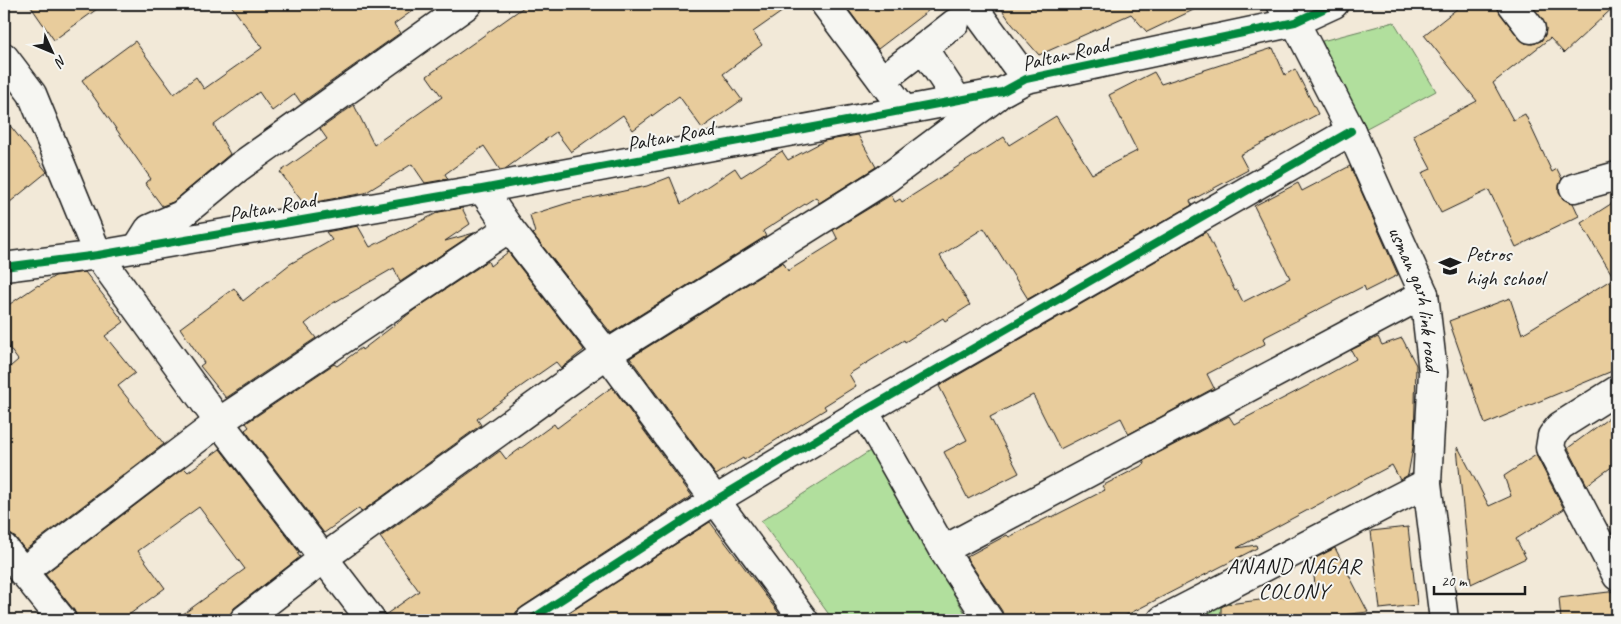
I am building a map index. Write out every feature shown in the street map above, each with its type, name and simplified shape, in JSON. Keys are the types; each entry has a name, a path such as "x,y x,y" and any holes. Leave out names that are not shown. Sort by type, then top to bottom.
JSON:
{"street":[{"path":"137,248 148,230 180,215 239,167 468,4"},
{"path":"825,4 904,110"},
{"name":"Paltan Road","path":"4,267 98,255 482,189 958,101 1002,92 1026,79 1288,13 1334,4"},
{"path":"1512,4 1531,29"},
{"path":"882,80 963,13 1026,79"},
{"name":"usman garh link road","path":"1288,13 1351,131 1424,294 1433,372 1427,483 1444,620"},
{"path":"923,48 958,101"},
{"path":"4,57 32,94 98,255 219,422 371,620"},
{"path":"244,620 325,558 607,354 886,179 1002,92"},
{"path":"530,620 714,501 864,411 1351,131"},
{"path":"1574,188 1617,176"},
{"path":"482,189 509,228 607,354 714,501 804,620"},
{"path":"22,572 219,422 509,228"},
{"path":"943,550 1424,294"},
{"path":"1617,390 1560,426 1552,436 1550,448 1617,576"},
{"path":"864,411 943,550 989,620"},
{"path":"1162,620 1427,483"},
{"path":"4,548 62,620"}],"green space":[{"path":"1394,22 1436,91 1361,131 1322,41"},
{"path":"870,451 969,620 833,620 761,521"},
{"path":"1227,579 1232,620 1171,620"}],"building":[{"path":"29,4 104,4 54,40"},
{"path":"230,4 422,4 394,24 400,33 301,103 295,94 272,111 259,92 214,125 230,154 173,202 162,206 145,183 151,179 82,80 135,41 174,94 196,77 204,89 262,48"},
{"path":"528,4 793,4 753,32 762,45 723,74 742,100 702,128 679,96 633,130 623,115 571,152 556,132 505,169 500,170 484,146 445,174 448,179 425,183 412,164 365,193 304,204 280,172 327,139 320,129 354,105 374,145 442,97 427,76"},
{"path":"844,4 937,4 878,49"},
{"path":"998,4 1206,4 1147,32 1131,14 1039,55 1012,24"},
{"path":"1463,4 1497,4 1500,13 1519,38 1525,43 1532,44 1541,41 1545,35 1546,28 1531,4 1617,4 1564,53 1550,38 1493,83 1513,120 1525,114 1552,172 1557,169 1562,179 1559,185 1559,193 1563,199 1573,203 1579,216 1516,247 1489,190 1441,213 1422,173 1431,169 1413,135 1477,101 1424,35"},
{"path":"1273,48 1285,75 1295,69 1318,114 1240,155 1248,170 1190,201 1192,205 1028,299 984,228 940,256 970,305 945,321 943,318 905,342 904,340 849,374 856,386 824,406 826,409 744,460 743,458 716,475 630,358 783,262 788,271 838,240 833,230 891,195 895,202 900,199 902,202 1004,137 1009,145 1056,116 1092,174 1137,151 1109,95 1154,72 1161,84"},
{"path":"4,118 47,172 4,207"},
{"path":"858,135 876,167 819,203 816,197 763,231 766,236 611,333 533,234 535,233 530,215 568,203 647,186 670,177 681,204 735,168 741,177 782,151 788,160 824,141"},
{"path":"1350,166 1398,275 1366,291 1364,286 1263,338 1265,344 1207,374 1214,388 1129,434 1121,418 1060,449 1033,395 990,417 1019,473 968,499 944,452 967,440 939,386 1206,232 1235,291 1237,290 1243,302 1290,278 1254,206 1298,183 1302,191"},
{"path":"1617,200 1617,369 1485,424 1449,321 1510,298 1522,334 1614,278 1581,223"},
{"path":"462,208 470,224 445,241 474,233 400,282 394,268 328,306 305,324 316,338 226,398 200,366 204,363 180,328 234,288 243,301 290,264 332,240 326,232 358,226 370,247 439,212"},
{"path":"508,252 584,350 561,368 556,362 523,385 477,419 481,425 361,512 359,508 324,533 245,430 249,427 246,423 334,364 337,366 361,348 362,350 414,310 488,261 490,266"},
{"path":"85,272 124,322 105,336 135,373 118,386 164,444 25,550 16,538 4,533 4,372 18,360 4,341 4,308 55,276"},
{"path":"1378,337 1382,345 1402,338 1416,365 1414,442 1408,475 1400,480 1392,465 1237,548 1256,545 1257,548 1117,620 1004,620 1002,611 966,557 1007,535 1009,537 1105,490 1102,486 1145,464 1143,461 1229,416 1234,424 1307,386 1356,359 1351,350"},
{"path":"612,387 692,496 522,607 516,612 514,620 386,620 385,615 419,591 380,537 500,451 506,459 554,424 557,428"},
{"path":"1617,412 1617,463 1587,485 1568,448"},
{"path":"1457,448 1489,506 1511,496 1504,476 1536,455 1564,509 1516,539 1526,558 1471,584"},
{"path":"220,449 299,552 297,553 300,557 234,608 229,620 175,620 245,569 199,507 138,551 165,588 122,620 78,620 74,610 45,574 184,468 188,472"},
{"path":"710,522 784,620 558,620"},
{"path":"1408,527 1417,605 1380,609 1371,531"},
{"path":"1335,548 1368,612 1297,620 1221,620 1221,607 1228,604 1316,593 1312,560"},
{"path":"1617,591 1617,620 1561,620 1559,598"}],"cycle path":[{"path":"4,267 98,255 482,189 1002,92 1026,79 1295,22 1334,4"},
{"path":"530,620 714,501 864,411 1351,131"}],"place":[{"name":"Petros high school","path":"1450,266"}],"district":[{"name":"ANAND NAGAR COLONY","path":"1294,578"}]}
